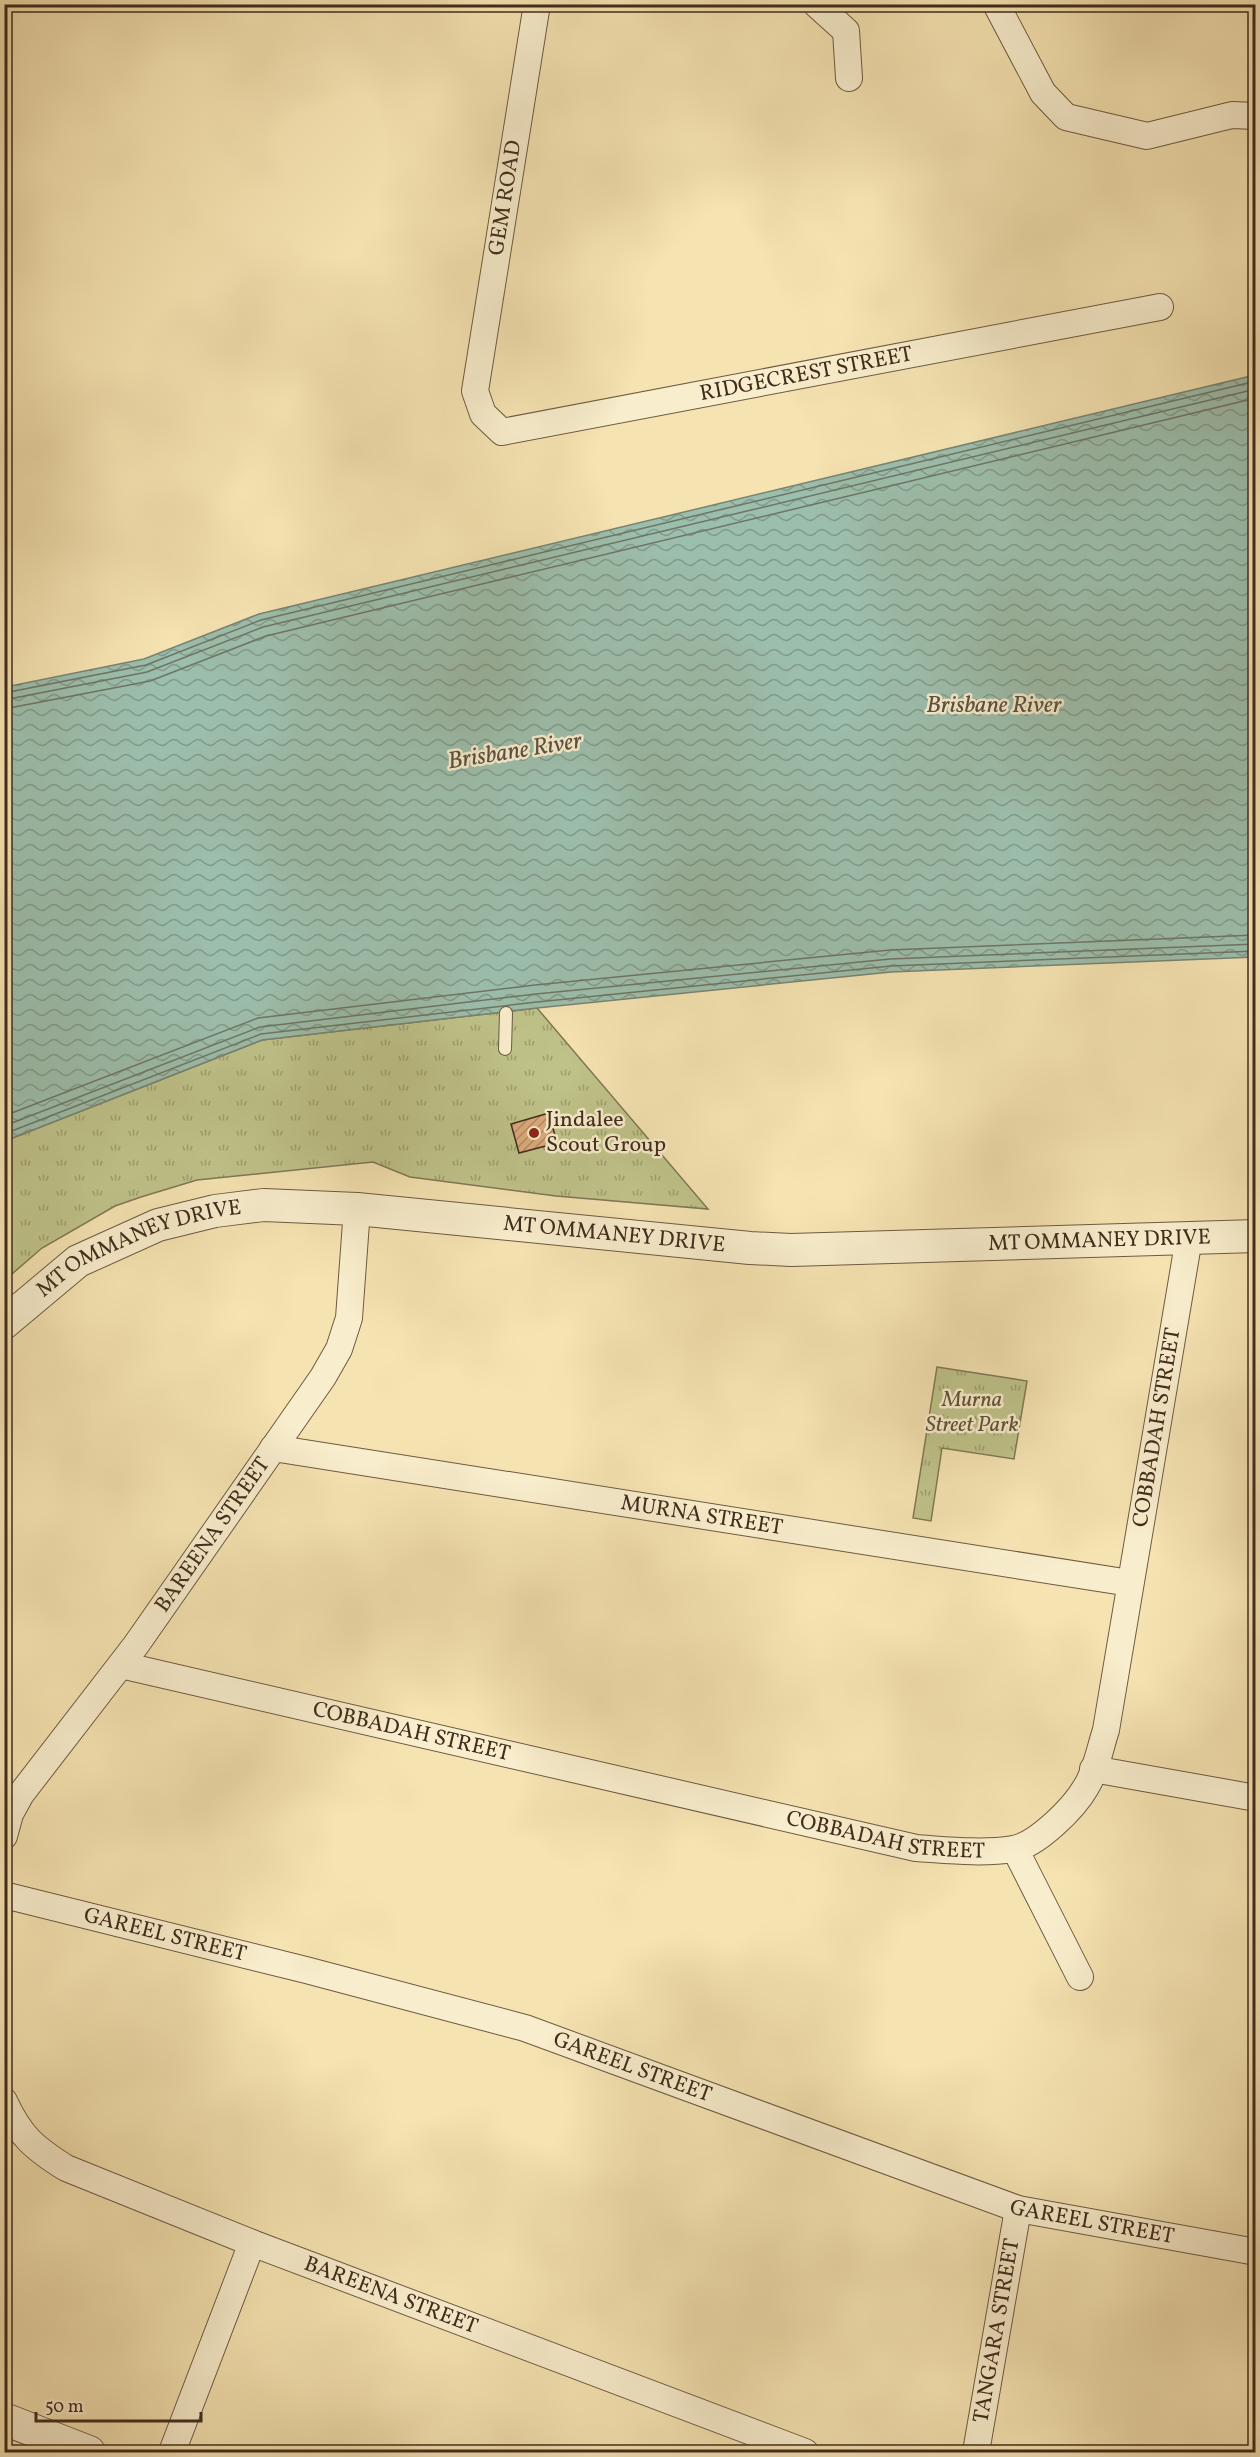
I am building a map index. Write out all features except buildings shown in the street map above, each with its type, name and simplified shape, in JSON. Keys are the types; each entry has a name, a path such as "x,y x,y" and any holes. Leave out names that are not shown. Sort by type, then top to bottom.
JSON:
{"street":[{"name":"GEM ROAD","path":"475,391 537,4"},
{"path":"816,4 846,31 849,78"},
{"path":"996,4 1043,93 1066,117 1147,136 1232,115 1256,116"},
{"name":"RIDGECREST STREET","path":"475,391 483,414 502,432 1160,307"},
{"name":"MT OMMANEY DRIVE","path":"4,1323 78,1261 158,1225 215,1210 264,1205 357,1209 726,1246 791,1250 1256,1236"},
{"name":"BAREENA STREET","path":"4,1836 13,1789 121,1665 304,1407 339,1349 349,1318 357,1209"},
{"name":"COBBADAH STREET","path":"121,1665 916,1848 972,1851 1015,1849 1040,1835 1061,1818 1086,1787 1106,1730 1190,1238"},
{"name":"MURNA STREET","path":"273,1448 1130,1583"},
{"path":"1093,1769 1256,1798"},
{"path":"1015,1849 1080,1977"},
{"name":"GAREEL STREET","path":"4,1895 306,1970 525,2028 1018,2209 1256,2252"},
{"name":"BAREENA STREET","path":"4,2101 15,2126 41,2152 66,2168 252,2243 805,2452"},
{"name":"TANGARA STREET","path":"976,2452 1018,2209"},
{"path":"172,2452 252,2243"},
{"path":"4,2419 89,2452"}],"lane":[{"path":"505,1049 506,1013"}],"green space":[{"path":"537,1008 708,1209 556,1196 410,1177 373,1162 197,1180 141,1197 115,1206 42,1248 5,1280 5,1141 262,1040"},
{"name":"Murna Street Park","path":"937,1367 1027,1381 1014,1459 942,1448 931,1521 913,1518"}],"water":[{"name":"Brisbane River","path":"1255,375 1255,957 891,972 537,1008 262,1040 5,1141 5,687 144,659 259,614"}],"place":[{"name":"Jindalee Scout Group","path":"534,1133"}]}
